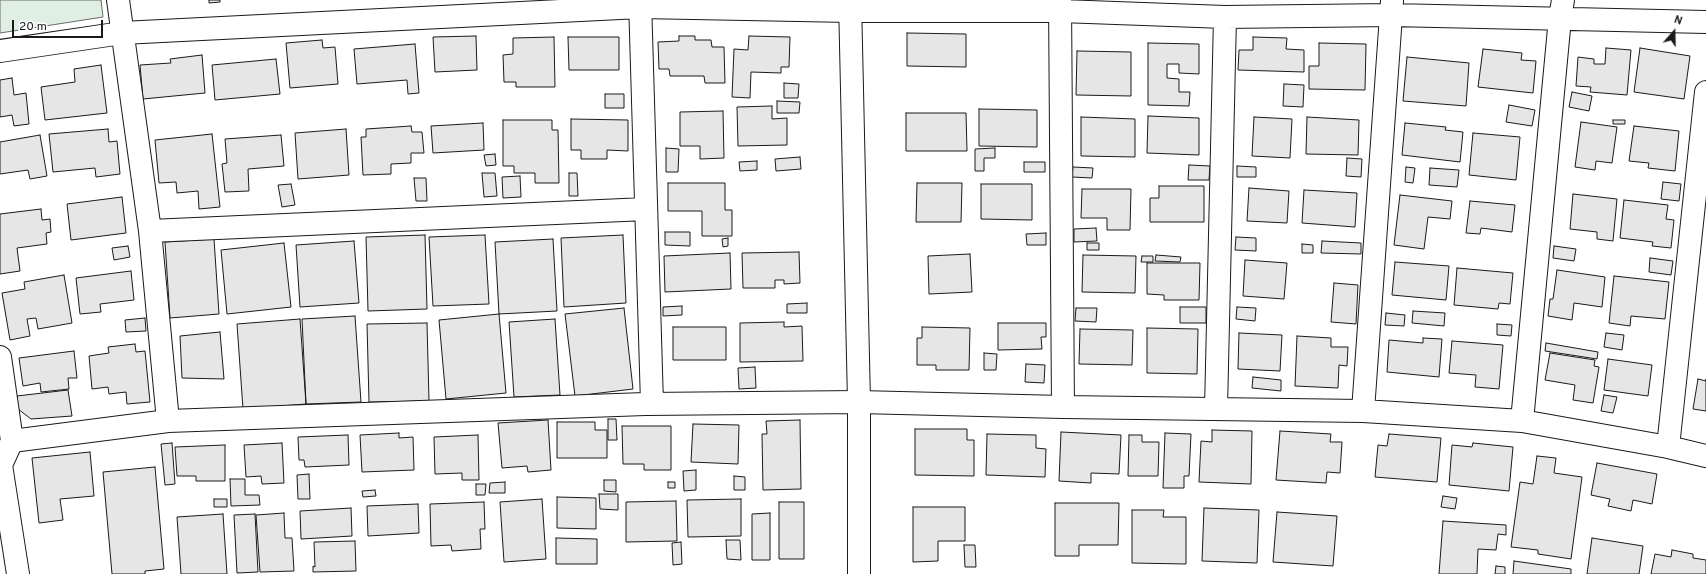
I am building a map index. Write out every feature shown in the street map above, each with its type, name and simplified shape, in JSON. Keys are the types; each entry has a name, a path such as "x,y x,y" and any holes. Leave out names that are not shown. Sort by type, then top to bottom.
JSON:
{"street":[{"path":"118,0 150,231 168,421"},
{"path":"640,3 652,404"},
{"path":"0,51 122,33 640,3 1061,6 1225,17 1391,8 1561,9 1706,22"},
{"path":"851,5 859,402 859,574"},
{"path":"1061,6 1063,407"},
{"path":"1363,411 1391,8"},
{"path":"1522,421 1561,9"},
{"path":"1216,409 1225,17"},
{"path":"1668,447 1706,92"},
{"path":"150,231 646,209"},
{"path":"0,357 12,441 1,465 18,574"},
{"path":"12,441 168,421 652,404 859,402 1063,407 1363,411 1522,421 1668,447 1706,456"}],"green space":[{"path":"0,0 101,0 103,17 0,33"}],"building":[{"path":"209,0 220,0 220,2 209,3"},
{"path":"907,33 966,34 966,67 907,66"},
{"path":"476,36 477,70 435,72 433,37"},
{"path":"679,36 695,36 695,40 711,40 712,47 724,47 725,83 705,83 704,76 670,76 669,69 659,69 658,42 679,41"},
{"path":"749,36 790,37 789,67 781,67 781,73 751,72 750,98 732,97 734,49 748,50"},
{"path":"554,37 555,87 516,87 516,82 504,82 503,55 513,54 513,38"},
{"path":"568,37 619,37 619,70 569,70"},
{"path":"1253,37 1287,38 1286,49 1304,50 1304,72 1238,70 1239,50 1253,50"},
{"path":"322,40 323,48 335,47 338,84 290,88 286,43"},
{"path":"1148,43 1199,44 1199,74 1179,73 1179,64 1167,64 1167,78 1179,79 1179,92 1190,92 1189,106 1148,105"},
{"path":"1319,43 1366,44 1365,90 1309,89 1309,66 1319,66"},
{"path":"415,44 419,93 408,94 407,80 357,84 354,49"},
{"path":"1606,48 1631,50 1627,95 1590,92 1591,87 1576,86 1578,57 1594,59 1594,64 1605,64"},
{"path":"1640,48 1690,56 1684,99 1634,92"},
{"path":"1483,49 1522,53 1521,60 1536,61 1533,93 1478,87"},
{"path":"1077,51 1131,52 1131,96 1076,95"},
{"path":"202,55 205,93 143,99 140,65 171,63 170,59"},
{"path":"1407,57 1469,63 1466,106 1403,101"},
{"path":"276,59 280,94 215,100 212,65"},
{"path":"101,65 107,113 45,120 41,87 75,82 74,69"},
{"path":"12,78 14,95 26,93 29,124 14,126 12,115 0,117 0,80"},
{"path":"784,83 799,84 798,98 784,98"},
{"path":"1284,84 1304,85 1303,107 1283,106"},
{"path":"1572,92 1592,96 1589,111 1569,107"},
{"path":"605,94 624,94 624,108 605,108"},
{"path":"777,101 800,102 799,113 777,113"},
{"path":"1509,105 1535,110 1532,126 1506,122"},
{"path":"772,106 772,119 787,118 787,145 738,146 737,107"},
{"path":"979,109 1037,110 1037,147 979,146"},
{"path":"723,111 724,158 700,159 700,146 680,146 680,112"},
{"path":"906,113 966,113 967,151 906,151"},
{"path":"1148,116 1199,118 1199,155 1147,153"},
{"path":"1081,117 1135,119 1135,157 1081,156"},
{"path":"1254,117 1292,119 1290,158 1252,156"},
{"path":"1307,117 1359,120 1358,155 1306,154"},
{"path":"571,119 628,120 628,151 607,150 607,159 581,159 581,150 571,150"},
{"path":"503,120 552,120 552,130 558,130 559,183 535,183 535,173 514,173 514,166 503,166"},
{"path":"1613,120 1625,120 1625,124 1613,124"},
{"path":"1581,122 1617,127 1612,163 1596,161 1595,170 1575,167"},
{"path":"483,123 484,150 433,153 431,126"},
{"path":"1405,123 1446,127 1445,130 1463,132 1460,162 1402,155"},
{"path":"411,126 412,132 422,132 424,153 411,153 411,163 391,164 391,174 363,175 361,137 366,137 366,129"},
{"path":"1634,126 1679,131 1675,171 1648,168 1649,163 1629,161"},
{"path":"108,129 109,142 117,141 120,174 96,177 95,168 53,172 49,134"},
{"path":"346,129 349,175 298,179 295,133"},
{"path":"1473,133 1520,137 1516,180 1469,175"},
{"path":"212,134 220,207 199,209 198,191 177,193 176,182 159,183 155,140"},
{"path":"40,135 47,176 30,179 28,170 0,174 0,142"},
{"path":"281,135 284,166 248,169 249,191 225,192 222,164 227,163 225,139"},
{"path":"666,148 679,149 678,172 666,172"},
{"path":"995,148 995,158 984,158 984,171 975,171 975,149"},
{"path":"495,154 496,165 486,166 484,155"},
{"path":"800,157 801,169 776,171 775,159"},
{"path":"1347,158 1362,159 1361,177 1346,176"},
{"path":"757,161 757,170 740,171 739,162"},
{"path":"1024,162 1045,162 1045,172 1024,172"},
{"path":"1189,165 1210,166 1209,180 1188,180"},
{"path":"1237,166 1256,167 1256,177 1237,177"},
{"path":"1073,167 1093,168 1092,178 1072,177"},
{"path":"1406,167 1415,168 1413,183 1405,182"},
{"path":"1430,168 1459,170 1457,187 1429,185"},
{"path":"482,173 495,173 497,196 484,197"},
{"path":"569,173 577,173 578,196 569,196"},
{"path":"520,176 521,197 503,198 502,177"},
{"path":"414,178 426,178 427,201 416,201"},
{"path":"1663,182 1681,184 1679,201 1661,199"},
{"path":"668,183 725,183 725,210 732,210 732,236 702,236 702,211 668,211"},
{"path":"917,183 962,183 961,222 916,222"},
{"path":"291,184 295,205 282,207 278,185"},
{"path":"981,184 1032,184 1032,220 981,219"},
{"path":"1159,186 1204,186 1204,222 1150,222 1150,198 1159,198"},
{"path":"1249,188 1289,191 1287,223 1247,221"},
{"path":"1082,189 1131,189 1130,230 1107,230 1107,218 1081,218"},
{"path":"1304,190 1357,193 1355,227 1302,223"},
{"path":"1573,194 1617,199 1613,241 1597,239 1597,232 1570,229"},
{"path":"1400,195 1452,201 1450,219 1428,217 1424,249 1394,245"},
{"path":"122,197 126,233 71,240 67,204"},
{"path":"1624,200 1668,205 1666,219 1674,220 1671,248 1652,246 1653,242 1620,238"},
{"path":"1470,201 1515,205 1512,232 1481,228 1480,234 1466,233"},
{"path":"41,209 42,220 50,219 51,232 46,233 47,244 17,248 20,271 0,274 0,214"},
{"path":"1096,228 1097,241 1074,242 1074,229"},
{"path":"665,232 690,232 690,246 665,245"},
{"path":"1046,233 1046,245 1027,245 1026,234"},
{"path":"425,235 427,309 368,311 366,237"},
{"path":"485,235 489,304 433,306 429,237"},
{"path":"623,235 626,303 564,307 561,238"},
{"path":"1236,237 1256,238 1256,251 1235,250"},
{"path":"728,238 728,246 723,247 722,239"},
{"path":"214,239 219,314 170,318 165,242"},
{"path":"553,239 557,311 499,314 495,242"},
{"path":"354,241 359,303 300,307 296,245"},
{"path":"1322,241 1361,243 1361,254 1321,253"},
{"path":"284,243 291,307 227,314 221,250"},
{"path":"1087,243 1099,243 1099,250 1087,250"},
{"path":"1302,244 1313,245 1313,253 1302,253"},
{"path":"128,246 130,257 114,260 112,248"},
{"path":"1554,246 1576,249 1574,261 1553,258"},
{"path":"799,252 800,283 784,284 784,280 775,280 775,288 743,288 742,253"},
{"path":"730,253 731,289 665,292 664,256"},
{"path":"970,254 972,292 929,294 928,256"},
{"path":"1083,255 1136,256 1135,293 1082,292"},
{"path":"1156,255 1181,257 1180,262 1155,261"},
{"path":"1142,256 1153,256 1153,262 1141,262"},
{"path":"1650,258 1673,261 1671,275 1649,272"},
{"path":"1245,260 1287,263 1284,299 1243,296"},
{"path":"1395,262 1449,266 1446,300 1392,295"},
{"path":"1147,263 1200,263 1199,300 1164,300 1164,295 1147,294"},
{"path":"1457,268 1513,273 1510,304 1499,303 1498,309 1454,305"},
{"path":"1557,270 1605,277 1602,307 1574,303 1572,320 1548,316 1550,299 1553,299"},
{"path":"131,271 134,300 100,304 101,312 80,314 76,278"},
{"path":"64,275 72,323 38,329 36,318 27,319 30,336 10,340 2,293 25,289 24,282"},
{"path":"1614,276 1669,282 1665,319 1631,316 1630,326 1609,323"},
{"path":"1334,283 1358,285 1356,324 1331,322"},
{"path":"807,303 807,313 787,313 787,304"},
{"path":"682,306 682,315 663,316 663,307"},
{"path":"1180,307 1206,307 1206,323 1180,323"},
{"path":"1237,307 1256,308 1255,321 1236,319"},
{"path":"624,308 633,389 575,396 565,314"},
{"path":"1076,308 1097,308 1096,322 1075,321"},
{"path":"1413,311 1445,313 1444,326 1412,323"},
{"path":"1386,313 1405,315 1404,326 1385,325"},
{"path":"499,314 506,393 446,399 439,320"},
{"path":"355,316 361,402 306,404 302,319"},
{"path":"145,318 146,331 126,332 125,320"},
{"path":"300,319 306,404 243,409 237,324"},
{"path":"555,319 560,395 514,397 509,322"},
{"path":"784,322 784,327 802,326 803,361 740,362 740,323"},
{"path":"427,323 429,401 369,402 367,324"},
{"path":"998,323 1046,323 1046,337 1041,337 1042,349 998,350"},
{"path":"1497,324 1512,325 1511,336 1497,335"},
{"path":"673,327 726,327 726,360 673,360"},
{"path":"922,327 970,328 969,370 936,370 936,365 917,365 917,338 922,338"},
{"path":"1147,328 1198,329 1197,374 1147,373"},
{"path":"1080,329 1133,330 1132,365 1079,364"},
{"path":"220,332 224,379 182,378 180,336"},
{"path":"1239,333 1282,335 1280,371 1238,369"},
{"path":"1606,333 1624,335 1622,350 1604,347"},
{"path":"1297,336 1331,338 1331,347 1348,347 1347,366 1339,365 1338,388 1295,386"},
{"path":"1423,338 1442,339 1439,377 1387,372 1389,340 1423,343"},
{"path":"1452,341 1503,345 1499,389 1475,387 1476,375 1449,373"},
{"path":"1546,343 1598,352 1597,359 1545,351"},
{"path":"135,344 136,352 145,351 150,402 127,404 126,392 109,394 108,387 92,389 89,356 109,353 108,347"},
{"path":"74,351 77,378 68,378 69,389 41,392 40,383 23,386 19,358"},
{"path":"984,353 997,354 996,370 984,370"},
{"path":"1550,353 1595,360 1594,366 1599,367 1593,403 1573,400 1575,385 1545,380"},
{"path":"1608,359 1652,365 1648,396 1604,390"},
{"path":"1026,364 1045,365 1044,383 1025,382"},
{"path":"755,367 756,388 739,389 738,368"},
{"path":"1253,377 1281,380 1281,391 1252,388"},
{"path":"1698,379 1706,381 1706,411 1693,409"},
{"path":"68,390 72,416 31,419 18,409 17,396"},
{"path":"1604,395 1617,397 1613,413 1601,411"},
{"path":"608,419 616,419 617,440 608,440"},
{"path":"548,420 551,470 528,472 527,466 502,468 498,423"},
{"path":"800,420 801,489 763,490 762,434 767,434 766,421"},
{"path":"557,422 595,422 595,430 607,430 607,458 557,458"},
{"path":"693,424 739,425 738,464 691,462"},
{"path":"622,426 671,426 671,470 644,470 644,464 623,464"},
{"path":"915,429 967,429 967,440 974,440 974,476 915,475"},
{"path":"1212,430 1252,431 1251,484 1199,482 1201,441 1212,442"},
{"path":"1280,431 1331,434 1330,442 1342,442 1340,473 1327,472 1326,483 1276,480"},
{"path":"1061,432 1121,435 1119,474 1091,473 1091,483 1059,481"},
{"path":"399,433 399,438 413,437 414,470 362,472 360,435"},
{"path":"1165,433 1191,434 1189,476 1184,476 1184,488 1163,488"},
{"path":"987,434 1036,435 1036,448 1046,449 1045,477 986,475"},
{"path":"1389,434 1441,438 1437,482 1375,477 1378,445 1387,446"},
{"path":"348,435 349,465 305,467 304,460 299,460 298,437"},
{"path":"478,435 479,480 462,480 462,473 435,474 434,437"},
{"path":"1129,435 1142,435 1142,442 1159,442 1158,476 1128,476"},
{"path":"172,443 175,484 165,485 161,444"},
{"path":"282,443 284,483 262,484 261,476 246,477 244,445"},
{"path":"1473,443 1513,447 1509,491 1449,485 1452,445 1472,447"},
{"path":"225,445 225,481 196,481 196,476 177,476 175,447"},
{"path":"90,452 94,496 60,499 63,520 39,523 32,458"},
{"path":"1537,456 1556,458 1554,473 1582,477 1571,559 1538,554 1538,550 1511,547 1520,482 1533,484"},
{"path":"1597,463 1657,474 1652,504 1633,500 1631,511 1608,506 1610,499 1591,495"},
{"path":"155,467 164,569 145,571 145,574 112,574 103,472"},
{"path":"696,470 696,490 684,491 683,471"},
{"path":"309,474 310,499 298,499 297,475"},
{"path":"734,476 745,477 745,490 734,490"},
{"path":"230,479 245,479 245,495 259,495 260,505 231,506"},
{"path":"604,480 616,480 616,492 604,491"},
{"path":"505,482 505,493 489,493 490,483"},
{"path":"668,482 675,482 675,488 668,488"},
{"path":"476,484 486,484 485,495 476,495"},
{"path":"375,490 376,496 363,497 362,491"},
{"path":"599,494 618,494 618,510 600,509"},
{"path":"1443,496 1457,498 1455,509 1441,507"},
{"path":"557,497 596,498 596,529 557,528"},
{"path":"214,499 227,499 227,507 214,507"},
{"path":"542,499 546,559 504,562 500,502"},
{"path":"741,499 741,536 688,537 687,500"},
{"path":"676,501 677,541 626,542 626,502"},
{"path":"484,502 485,529 480,529 481,549 452,551 451,545 431,546 430,504"},
{"path":"779,502 804,502 804,559 779,559"},
{"path":"1055,503 1119,503 1118,545 1079,545 1079,556 1055,556"},
{"path":"418,504 419,533 368,536 367,506"},
{"path":"913,507 965,507 965,541 938,541 938,561 913,562"},
{"path":"351,508 352,536 301,539 300,511"},
{"path":"1204,508 1259,510 1257,563 1202,561"},
{"path":"1132,510 1164,510 1163,517 1186,517 1186,564 1132,563"},
{"path":"1277,512 1337,516 1333,566 1273,562"},
{"path":"284,513 285,538 292,538 294,571 260,572 256,515"},
{"path":"770,513 770,560 752,560 752,514"},
{"path":"223,514 227,574 181,574 177,517"},
{"path":"255,514 258,572 237,573 234,515"},
{"path":"1443,521 1506,525 1506,535 1498,534 1496,550 1478,549 1477,574 1439,574"},
{"path":"556,538 597,539 597,564 556,564"},
{"path":"1592,538 1643,546 1639,574 1587,574"},
{"path":"726,540 740,540 741,560 727,559"},
{"path":"355,541 356,571 313,572 313,566 315,567 314,542"},
{"path":"681,542 682,564 673,565 672,543"},
{"path":"964,545 975,545 976,567 965,567"},
{"path":"1672,550 1693,554 1693,558 1706,560 1706,574 1651,574 1655,554 1671,557"},
{"path":"1514,561 1571,569 1571,574 1513,574"},
{"path":"1496,566 1505,567 1505,574 1495,574"}]}
